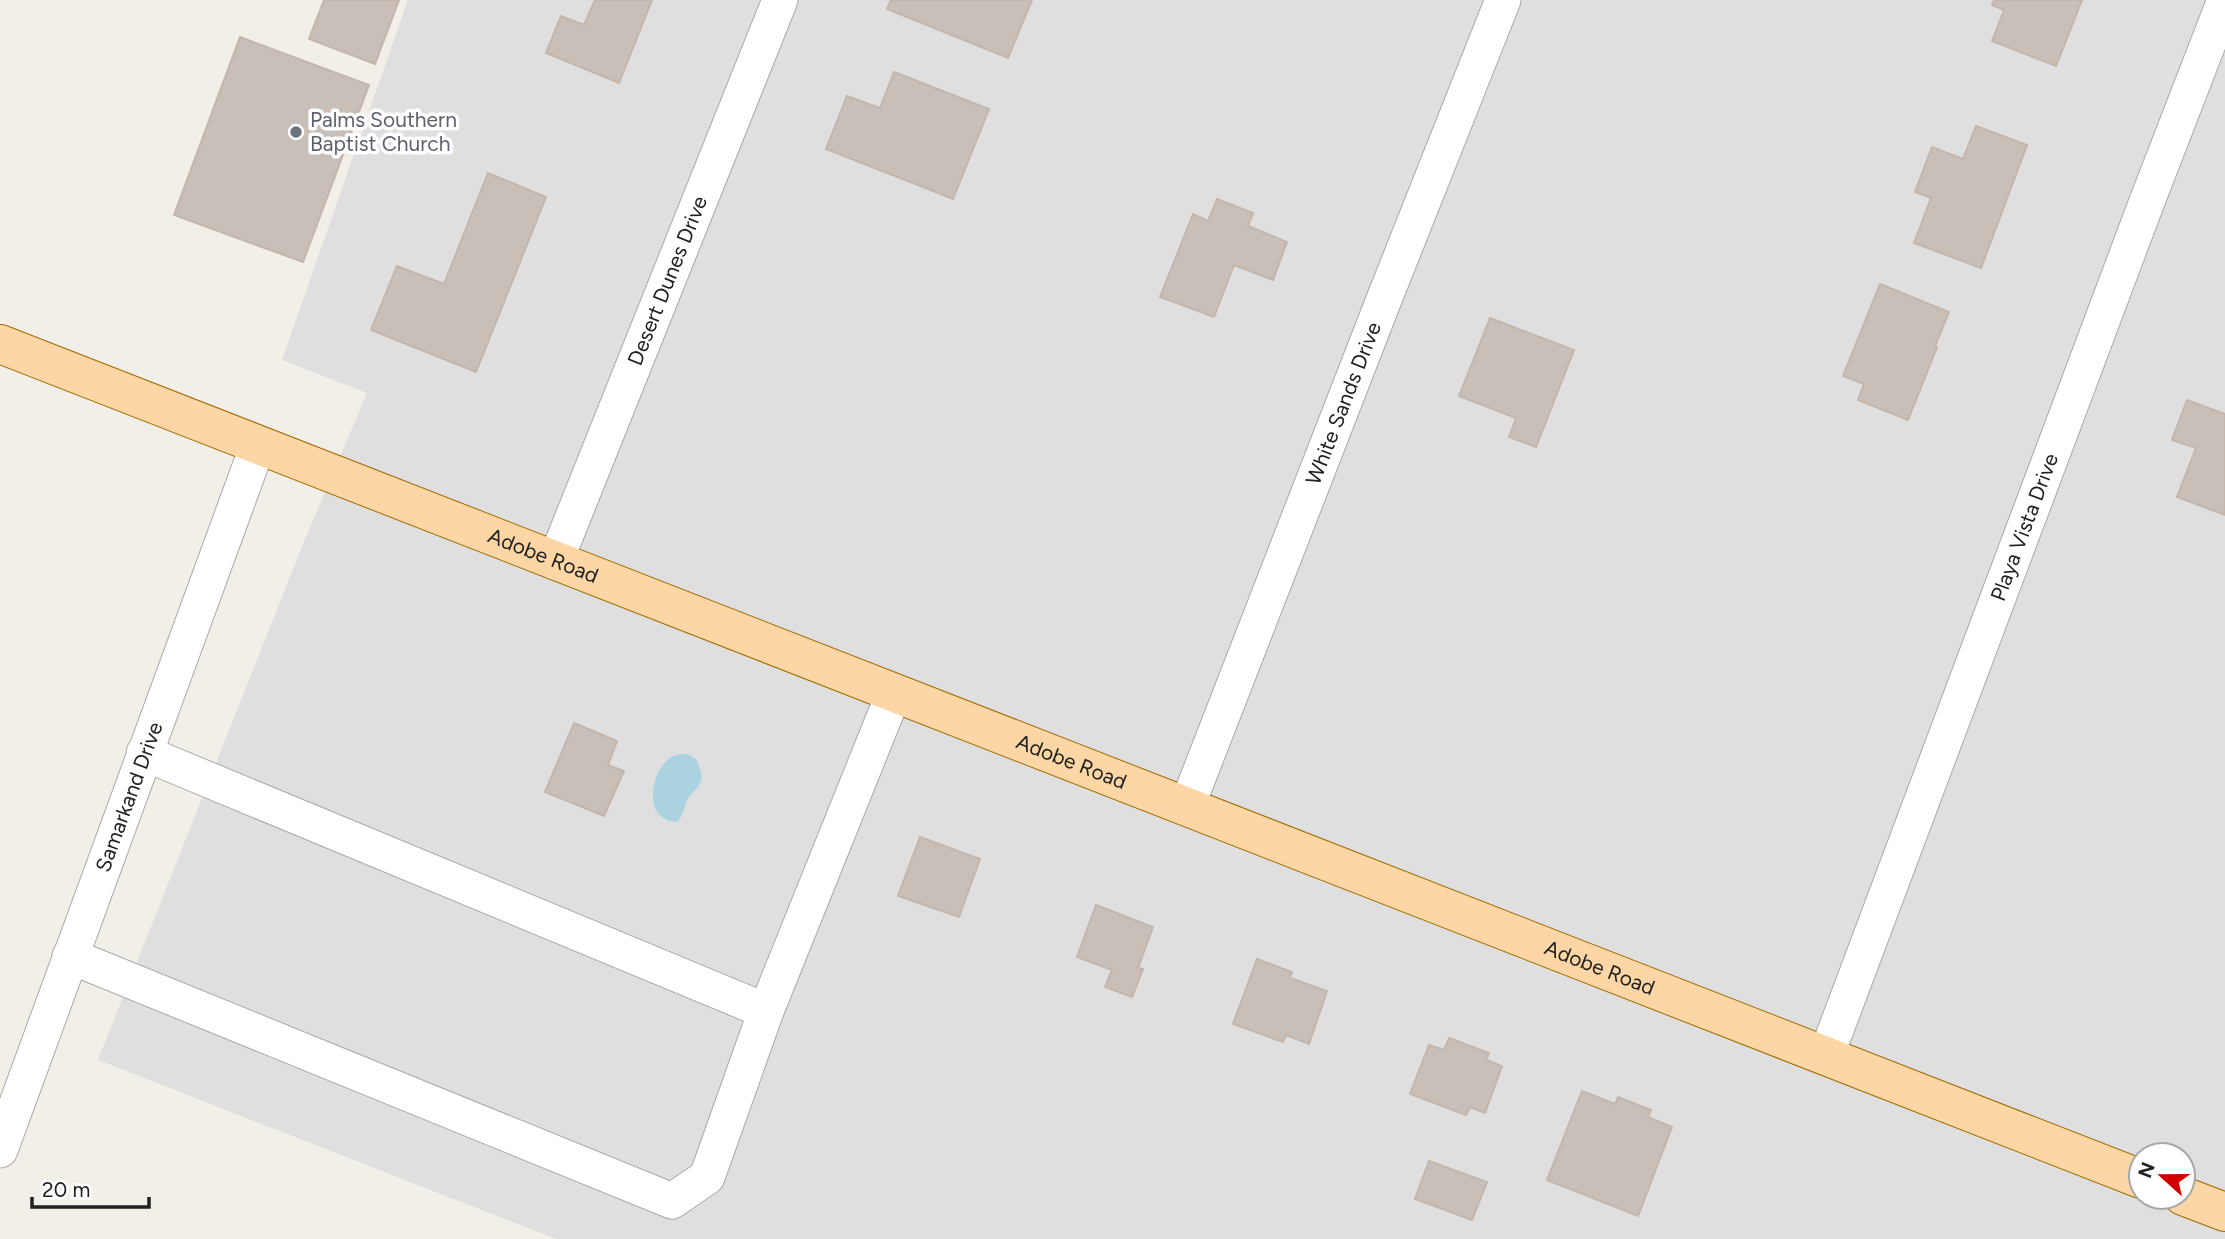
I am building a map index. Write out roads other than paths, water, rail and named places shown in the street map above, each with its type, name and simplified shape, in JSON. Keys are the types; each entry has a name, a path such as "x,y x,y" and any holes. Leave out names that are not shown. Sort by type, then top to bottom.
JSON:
{"main road":[{"name":"Adobe Road","path":"0,344 2127,1174"},
{"path":"2197,1201 2225,1212"}],"street":[{"name":"Desert Dunes Drive","path":"555,562 780,0"},
{"name":"White Sands Drive","path":"1187,806 1503,0"},
{"name":"Playa Vista Drive","path":"1826,1056 2225,0"},
{"name":"Samarkand Drive","path":"0,1150 258,445"},
{"path":"70,957 671,1200 707,1177 766,1011 894,693"},
{"path":"144,754 766,1011"}],"water":[{"path":"687,754 696,759 701,780 688,798 677,822 665,819 657,811 653,790 661,767 668,759"}],"place":[{"name":"Palms Southern Baptist Church","path":"296,132"}]}
